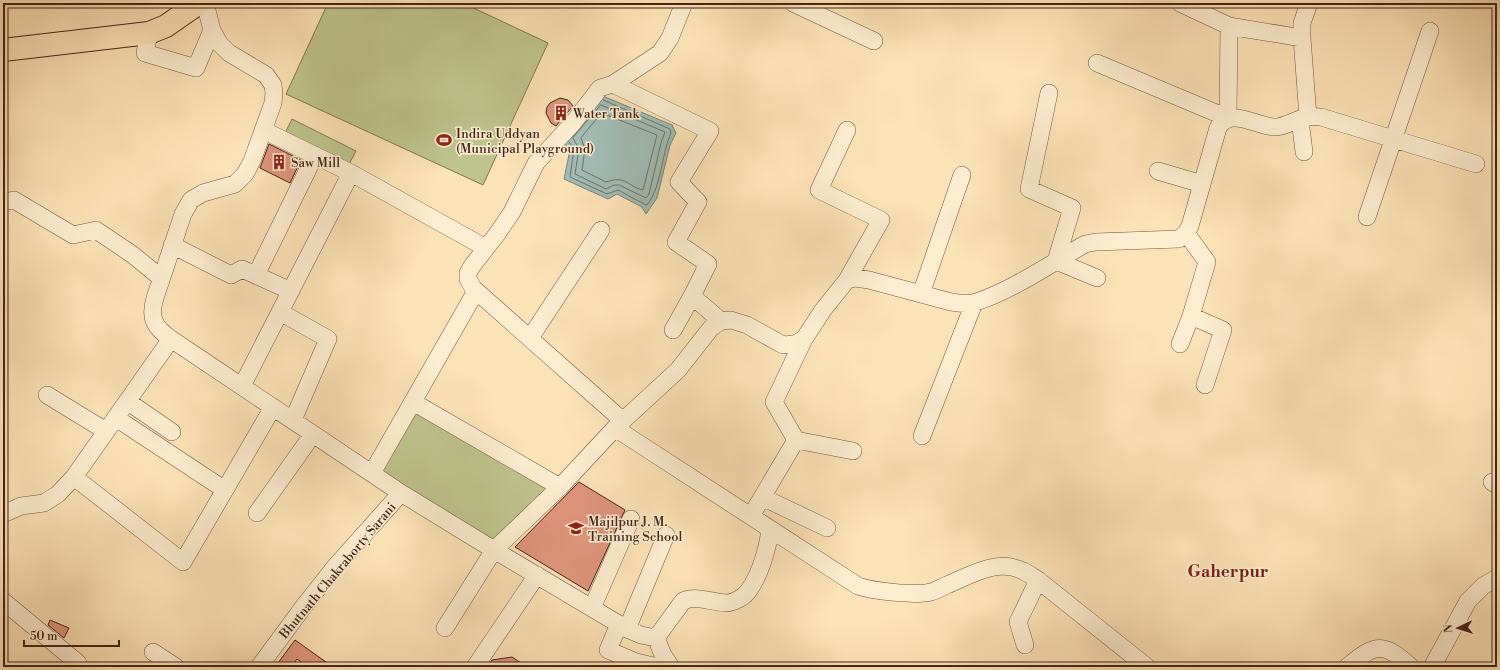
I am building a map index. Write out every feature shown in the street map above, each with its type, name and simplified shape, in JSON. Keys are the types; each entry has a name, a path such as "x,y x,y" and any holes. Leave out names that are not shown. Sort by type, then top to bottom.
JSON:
{"main road":[{"path":"3,50 149,33 166,26 199,3"}],"street":[{"path":"205,3 212,30 219,43 229,53 266,75 273,85 274,93 263,130 246,174 235,184 203,193 191,200 183,214 151,310 154,321 161,332 401,492 494,550 623,627 641,635 656,638"},
{"path":"684,3 670,38 660,53 613,84 600,88 573,123 536,163 512,212 468,273 470,284 530,338 619,424 770,529 858,586 868,589 917,594 930,592 979,571 997,566 1022,570 1038,580 1147,667"},
{"path":"794,3 874,41"},
{"path":"1180,3 1229,26 1302,38"},
{"path":"1304,152 1302,23 1309,3"},
{"path":"1228,118 1229,26"},
{"path":"149,33 146,53 196,68 212,30"},
{"path":"1367,217 1430,31"},
{"path":"1097,64 1228,118 1236,118 1274,127 1281,127 1304,118 1321,117 1476,164"},
{"path":"613,84 710,131 679,182 698,202 676,242 708,264 673,330"},
{"path":"1049,92 1029,189 1072,208 1056,261"},
{"path":"847,280 855,278 869,280 951,302 961,304 974,303 1009,288 1085,244 1096,242 1179,239 1186,233 1190,226 1218,128 1222,122 1228,118"},
{"path":"263,130 351,173 486,248"},
{"path":"847,130 819,190 882,220 847,280 823,310 804,339 774,402 796,440 853,451"},
{"path":"256,275 315,155"},
{"path":"1158,171 1202,184"},
{"path":"242,386 351,173"},
{"path":"921,294 962,175"},
{"path":"3,202 14,200 73,235 96,230 133,255 161,278"},
{"path":"530,338 601,230"},
{"path":"1180,344 1191,316 1207,262 1186,233"},
{"path":"172,245 231,275 242,269 290,291"},
{"path":"1056,261 1097,278"},
{"path":"372,473 476,291"},
{"path":"692,296 720,321"},
{"path":"922,436 974,303"},
{"path":"280,312 328,339 293,420"},
{"path":"1191,316 1223,330 1205,385"},
{"path":"445,628 494,550 560,487 619,424 678,370 711,328 720,321 731,320 747,325 783,345 795,344 804,339"},
{"path":"3,514 21,506 44,503 58,494 74,477 171,339"},
{"path":"47,395 111,424 225,490"},
{"path":"127,401 172,432"},
{"path":"413,402 560,487"},
{"path":"74,477 183,562 273,407"},
{"path":"257,513 314,434"},
{"path":"751,516 796,440"},
{"name":"Bhutnath Chakraborty Sarani","path":"259,667 334,568 401,492"},
{"path":"762,497 827,528"},
{"path":"592,608 631,519"},
{"path":"656,638 683,601 689,598 727,603 737,600 749,592 768,544 770,529"},
{"path":"658,667 635,664 608,650 623,627 666,535"},
{"path":"475,667 537,575"},
{"path":"1432,667 1468,601 1484,586 1497,578"},
{"path":"1025,645 1018,622 1038,580"},
{"path":"3,601 78,663 76,667"},
{"path":"656,638 663,655 671,667"},
{"path":"1347,667 1361,656 1373,650 1384,649 1411,667"},
{"path":"153,652 176,667"}],"green space":[{"name":"Indira Uddyan (Municipal Playground)","path":"328,3 463,3 548,43 483,185 286,94"},
{"path":"292,119 356,151 346,170 282,139"},
{"path":"413,402 560,487 494,550 373,473"}],"water":[{"path":"598,94 672,125 676,133 670,145 657,198 646,214 642,207 617,194 608,199 564,179 570,150 561,139"}],"building":[{"name":"Water Tank","path":"560,98 568,100 573,106 556,126 551,123 546,113 547,107 550,103"},
{"name":"Saw Mill","path":"269,144 301,160 290,183 260,168"},
{"name":"Majilpur J. M. Training School","path":"579,482 625,510 588,591 515,547"},
{"path":"50,620 69,628 64,638 48,625"},
{"path":"295,640 333,667 308,667 297,659 291,667 275,667"},
{"path":"512,657 527,667 487,667 492,660"}],"place":[{"name":"Water Tank","path":"561,113"},
{"name":"Indira Uddyan (Municipal Playground)","path":"444,140"},
{"name":"Saw Mill","path":"279,162"},
{"name":"Majilpur J. M. Training School","path":"576,528"}],"district":[{"name":"Gaherpur","path":"1228,571"}]}
